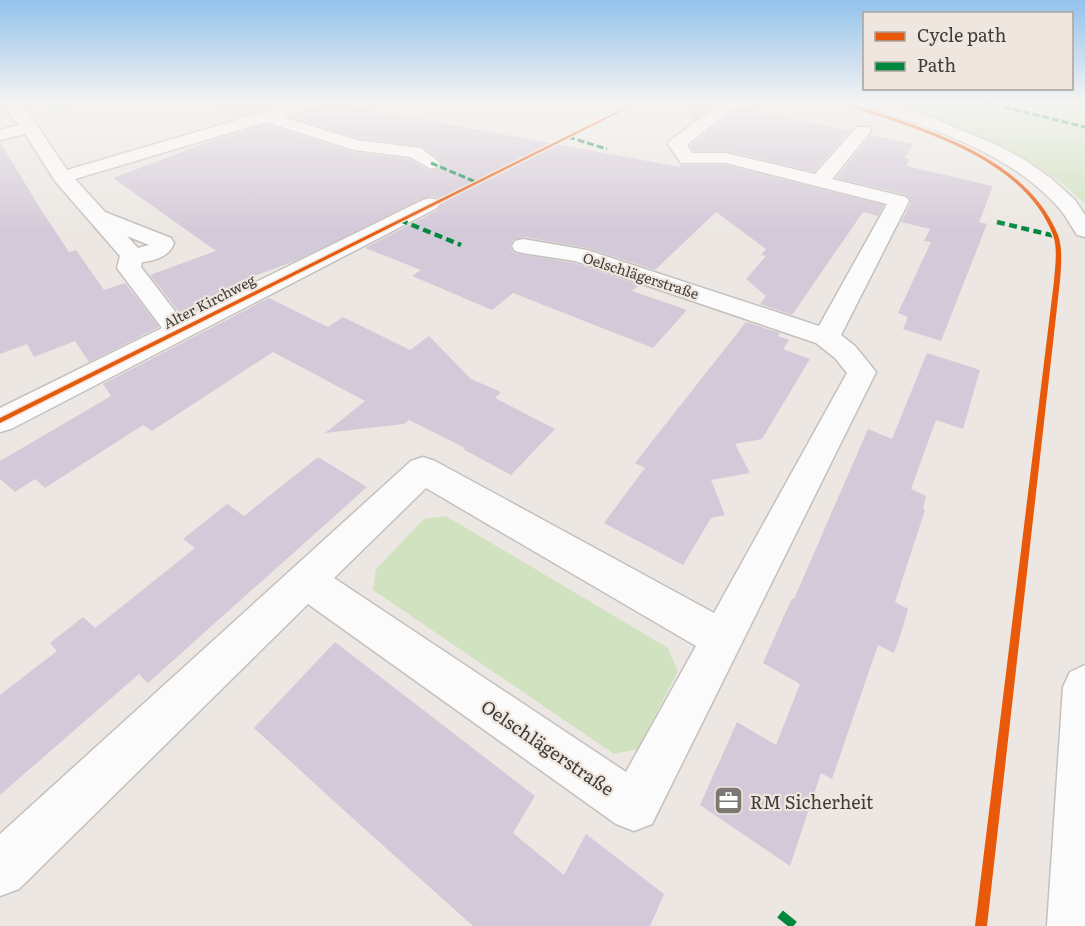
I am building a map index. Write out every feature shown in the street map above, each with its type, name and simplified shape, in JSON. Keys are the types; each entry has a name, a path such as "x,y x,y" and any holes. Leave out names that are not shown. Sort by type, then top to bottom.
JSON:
{"street":[{"path":"41,145 62,177 132,255"},
{"path":"62,177 171,145"},
{"path":"356,145 415,152 431,163"},
{"path":"678,145 687,159 726,158 899,201 825,337"},
{"path":"821,180 851,145"},
{"path":"981,145 1014,162 1059,196 1077,214 1085,230"},
{"name":"Alter Kirchweg","path":"0,421 430,204"},
{"path":"99,217 163,243 162,247 152,253 132,255"},
{"name":"Oelschlägerstraße","path":"306,581 634,806 862,372 845,352 825,337 579,255 523,246"},
{"path":"132,255 129,268 178,332"},
{"path":"0,870 423,470 722,639"},
{"path":"1075,926 1085,687"}],"green space":[{"path":"1000,145 1085,145 1085,204 1064,185 1018,154"},
{"path":"446,516 668,648 678,671 638,749 614,754 373,590 376,569 424,519"}],"building":[{"path":"0,145 2,145 69,252 76,250 104,290 125,283 159,327 89,362 75,341 34,357 27,344 0,354"},
{"path":"199,145 332,145 353,152 409,159 430,171 440,168 441,161 421,146 415,145 562,145 680,167 680,165 726,165 884,205 878,216 863,212 792,315 760,304 766,296 746,279 766,256 761,255 766,249 716,212 655,270 587,248 523,237 513,240 510,247 514,253 574,263 639,285 632,291 687,310 653,348 513,293 492,310 412,276 421,270 365,248 438,210 442,203 438,198 431,196 295,261 238,282 244,285 182,316 150,275 216,251 113,178"},
{"path":"838,145 814,172 727,151 693,151 690,146"},
{"path":"863,145 913,145 904,158 910,159 906,166 993,186 979,222 987,224 941,341 903,329 908,317 898,313 931,242 924,241 930,229 901,222 911,202 907,195 836,178"},
{"path":"269,298 328,327 343,317 410,350 429,336 471,379 501,392 495,398 555,429 511,475 463,449 465,448 409,420 404,424 325,433 365,401 273,352 152,431 143,425 45,488 35,479 15,492 0,479 0,461 111,396 103,384"},
{"path":"746,322 780,333 778,336 789,340 783,349 810,359 762,439 735,444 750,473 711,480 725,515 711,518 683,565 604,523 645,468 635,463"},
{"path":"927,353 980,370 963,429 936,420 911,489 926,496 923,509 925,510 895,602 908,609 901,633 894,653 878,645 832,779 821,773 790,866 700,805 737,722 776,745 800,684 763,663 792,598 794,599 868,429 892,439"},
{"path":"318,457 367,487 148,683 139,674 0,795 0,695 57,651 50,643 83,617 95,628 195,548 183,539 227,504 244,516"},
{"path":"335,642 535,796 513,833 564,875 586,834 664,894 650,926 473,926 348,814 254,728"}],"marked path":[{"path":"595,145 607,149"},
{"path":"431,163 476,182"},
{"path":"400,220 461,245"},
{"path":"997,222 1055,236"},
{"path":"780,914 795,926"}],"cycle path":[{"path":"0,421 552,145"},
{"path":"957,145 995,165 1021,185 1041,208 1058,246 1057,281 981,926"}],"place":[{"name":"RM Sicherheit","path":"729,801"}]}
